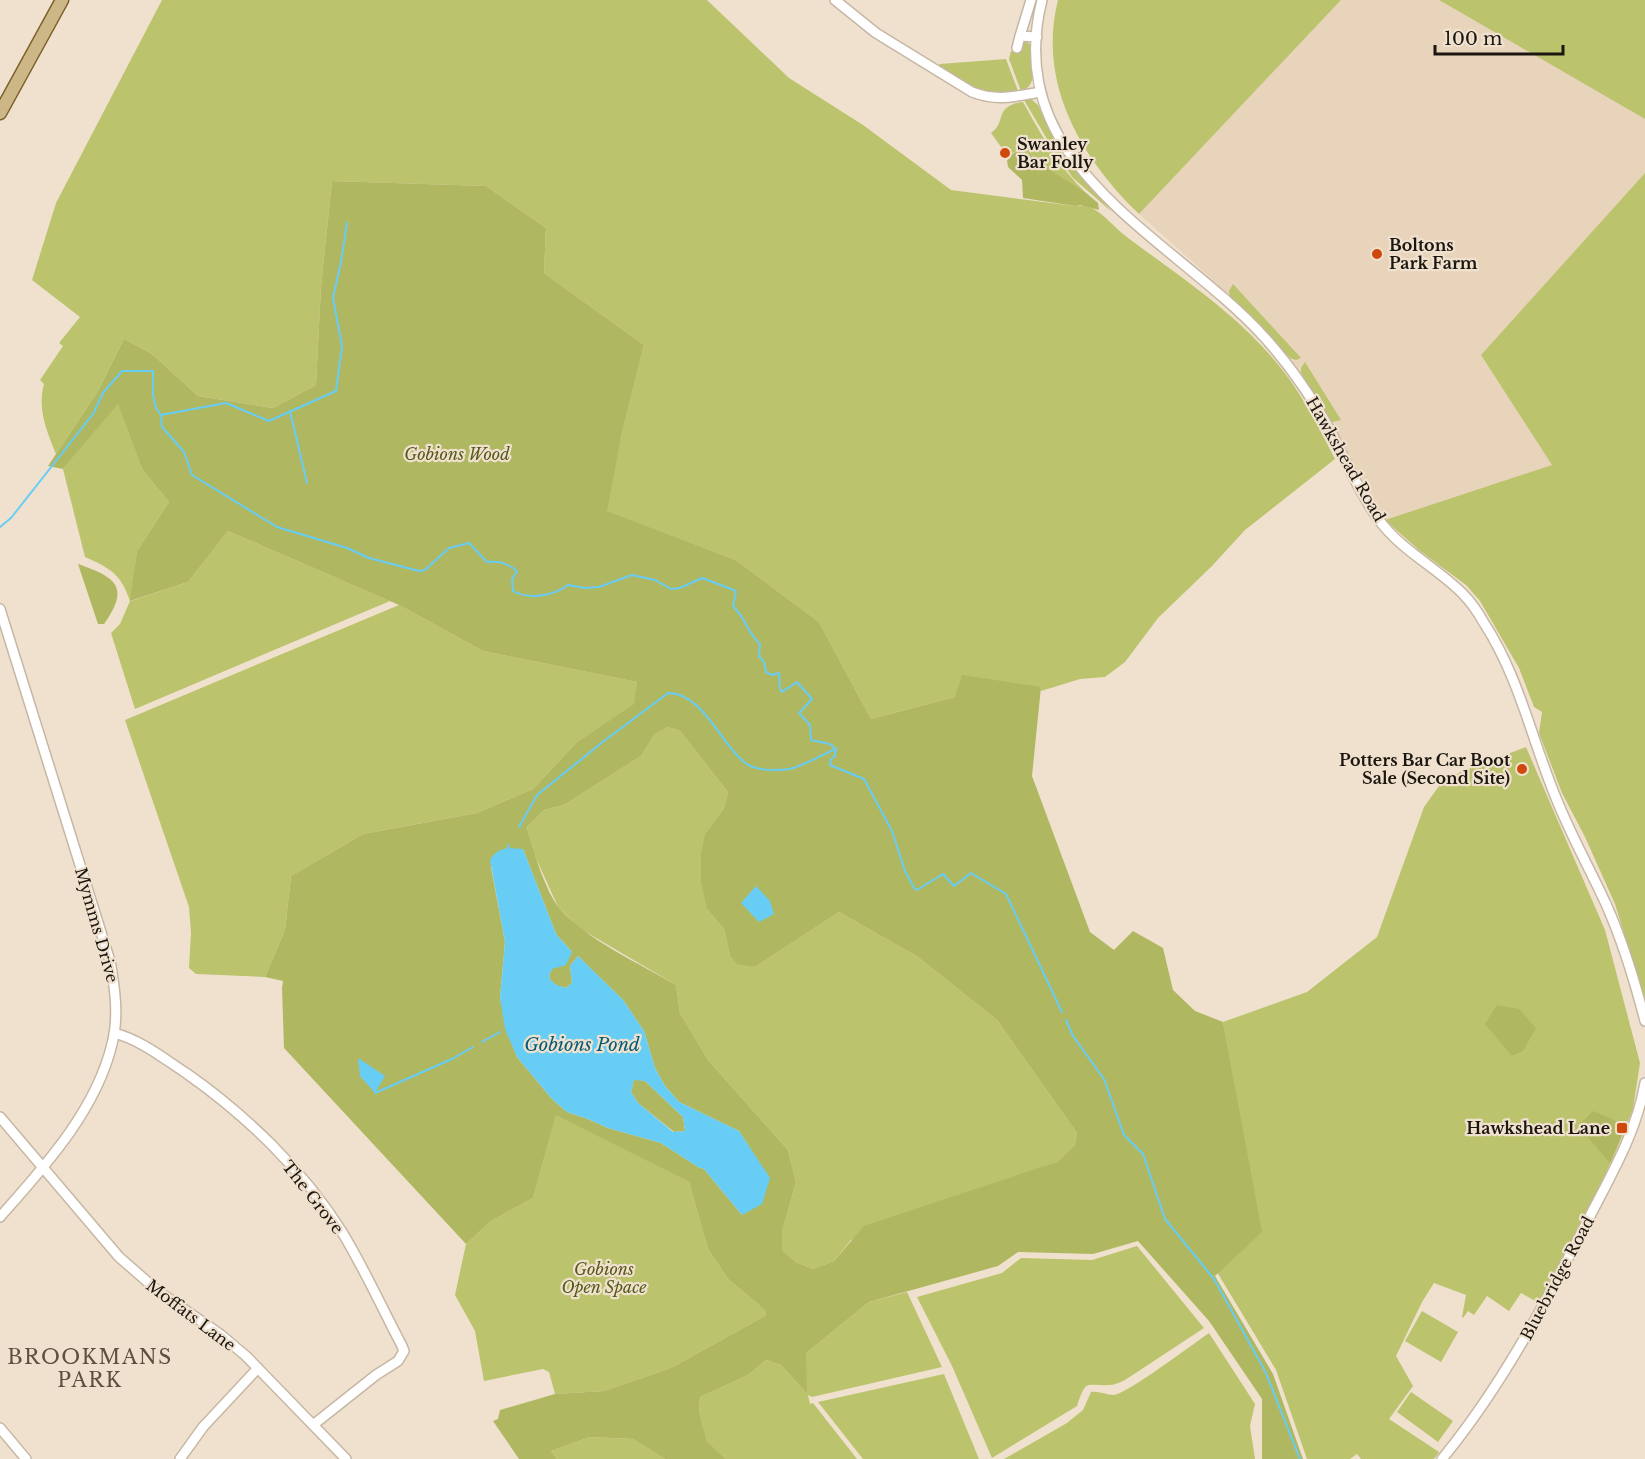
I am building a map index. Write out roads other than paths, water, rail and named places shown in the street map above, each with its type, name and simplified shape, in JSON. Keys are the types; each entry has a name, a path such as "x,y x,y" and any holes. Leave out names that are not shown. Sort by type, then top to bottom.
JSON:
{"main road":[{"path":"0,113 62,0"}],"street":[{"path":"835,0 876,33 972,92 987,98 1004,98 1041,92"},
{"path":"1017,48 1031,0"},
{"name":"Hawkshead Road","path":"1042,0 1036,37 1041,92 1047,113 1070,157 1120,211 1220,294 1263,336 1306,388 1377,518 1406,548 1464,596 1485,624 1508,665 1555,798 1607,906 1627,959 1645,1021"},
{"path":"1020,36 1036,37"},
{"name":"Mymms Drive","path":"0,609 110,961 116,1002 114,1033 105,1069 90,1099 74,1125 43,1166 0,1217"},
{"name":"The Grove","path":"114,1033 137,1041 202,1084 258,1132 287,1162 314,1192 343,1234 402,1346 404,1351 398,1361 376,1375 313,1425"},
{"name":"Bluebridge Road","path":"1442,1459 1499,1381 1524,1340 1641,1114 1645,1083"},
{"name":"Moffats Lane","path":"0,1117 105,1242 137,1274 221,1335 258,1368 346,1459"},
{"path":"180,1459 203,1427 258,1368"},
{"path":"0,1428 26,1459"}],"water":[{"name":"Gobions Pond","path":"523,849 556,934 572,952 566,965 552,969 549,976 552,981 566,988 572,983 570,966 578,956 623,1000 644,1031 655,1068 665,1086 679,1102 739,1131 770,1178 762,1204 742,1215 704,1169 661,1143 608,1128 567,1112 552,1099 517,1057 505,1029 500,998 505,942 490,860 500,850","holes":["634,1080 645,1081 683,1117 685,1131 673,1132 638,1103 631,1092"]},
{"path":"756,886 770,901 774,914 759,922 741,903"},
{"path":"358,1058 385,1076 375,1093 360,1076"}],"waterway":[{"path":"161,415 226,403 269,421 336,391 342,346 333,298 347,223"},
{"path":"0,527 11,518 93,414 103,393 122,371 153,371 153,395 156,408 161,415 162,427 184,452 192,475 277,527 347,548 369,558 419,571 425,570 449,548 469,543 487,562 503,563 517,571 512,580 513,591 533,596 555,592 568,585 585,588 599,587 632,575 655,580 671,589 680,588 702,578 734,590 736,592 733,606 760,644 759,656 764,662 766,672 772,675 779,673 782,692 797,682 812,699 799,713 810,725 811,740 830,744 836,749 830,765 864,779 892,831 905,871 914,888 917,890 943,874 954,886 971,873 1006,894 1062,1012"},
{"path":"290,411 307,483"},
{"path":"519,827 537,795 668,693 680,695 691,701 710,720 735,754 753,767 772,770 795,768 836,749"},
{"path":"1066,1020 1073,1036 1104,1079 1124,1135 1143,1154 1165,1219 1214,1279 1265,1371 1300,1459"},
{"path":"482,1042 500,1032"},
{"path":"375,1093 452,1059 473,1047"}],"place":[{"name":"Swanley Bar Folly","path":"1005,153"},
{"name":"Boltons Park Farm","path":"1377,254"},
{"name":"Potters Bar Car Boot Sale (Second Site)","path":"1522,769"},
{"name":"Hawkshead Lane","path":"1622,1128"}],"district":[{"name":"BROOKMANS PARK","path":"90,1368"}],"park label":[{"name":"Gobions Wood","path":"457,454"},
{"name":"Gobions Open Space","path":"604,1278"}]}
